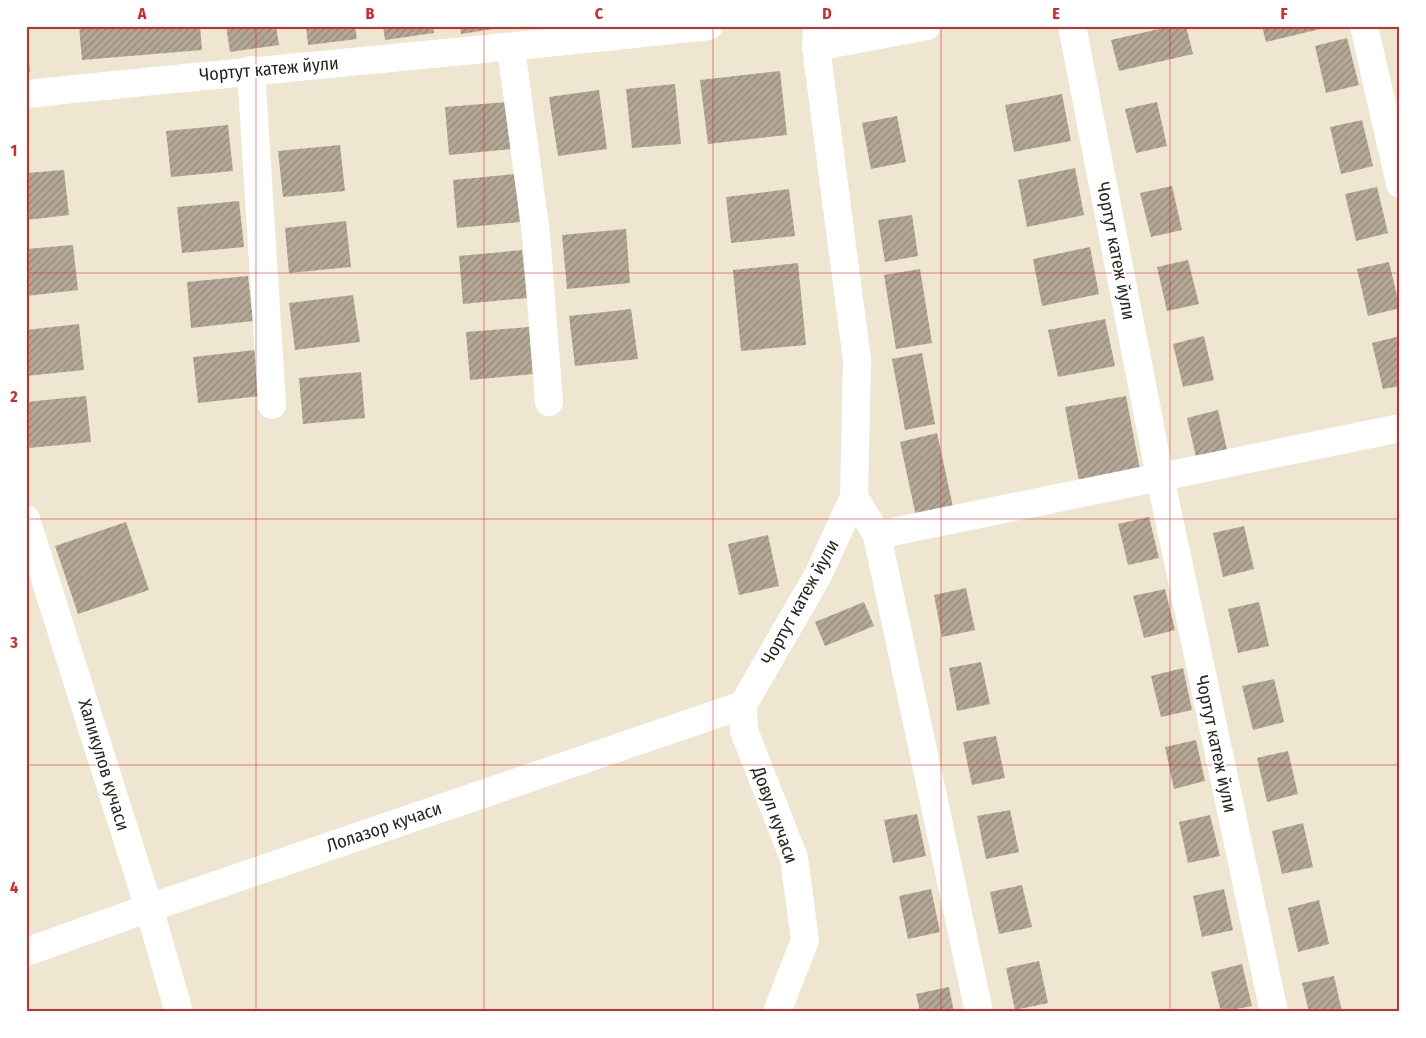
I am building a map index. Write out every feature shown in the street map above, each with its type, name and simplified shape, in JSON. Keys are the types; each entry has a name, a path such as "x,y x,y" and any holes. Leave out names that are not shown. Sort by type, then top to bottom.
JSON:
{"street":[{"name":"Чортут катеж йули","path":"26,94 251,70 511,48 709,26"},
{"name":"Чортут катеж йули","path":"743,705 818,575 854,496 857,360 817,37 928,26"},
{"name":"Чортут катеж йули","path":"1072,26 1160,477 1274,1012"},
{"path":"1364,26 1400,184"},
{"path":"511,48 536,234 549,402"},
{"path":"251,70 272,405"},
{"path":"877,534 1400,428"},
{"path":"854,496 877,534 979,1012"},
{"name":"Халикулов кучаси","path":"26,519 149,908 179,1012"},
{"name":"Лолазор кучаси","path":"26,952 149,908 743,705"},
{"name":"Довул кучаси","path":"743,705 744,731 794,858 805,940 777,1012"}],"building":[{"path":"79,26 200,26 202,50 82,60"},
{"path":"226,26 276,26 279,45 230,52"},
{"path":"306,26 355,26 357,39 308,45"},
{"path":"383,26 433,26 434,33 385,40"},
{"path":"460,26 506,26 506,27 461,34"},
{"path":"1172,26 1186,26 1193,54 1119,71 1111,40"},
{"path":"1262,26 1329,26 1329,27 1266,42"},
{"path":"1347,38 1359,85 1326,93 1315,46"},
{"path":"26,46 28,46 30,72 26,72"},
{"path":"780,71 787,135 708,144 700,80"},
{"path":"675,84 681,144 632,148 626,89"},
{"path":"599,90 607,149 558,156 549,97"},
{"path":"1062,94 1071,141 1014,152 1005,105"},
{"path":"508,102 512,149 449,155 445,107"},
{"path":"1157,102 1167,146 1136,153 1125,109"},
{"path":"897,116 906,162 871,169 862,123"},
{"path":"1362,120 1373,166 1341,174 1330,127"},
{"path":"228,125 233,171 171,177 166,131"},
{"path":"340,145 345,191 283,197 278,151"},
{"path":"1075,168 1084,215 1027,227 1018,180"},
{"path":"64,170 69,215 26,220 26,173"},
{"path":"516,174 520,222 457,228 453,180"},
{"path":"1172,186 1182,230 1151,237 1140,193"},
{"path":"1377,187 1388,233 1356,241 1345,194"},
{"path":"789,189 795,236 731,243 726,197"},
{"path":"239,201 244,247 182,253 177,207"},
{"path":"912,215 918,256 885,262 878,220"},
{"path":"346,221 351,267 289,273 285,228"},
{"path":"626,229 630,283 567,289 562,235"},
{"path":"73,245 78,290 26,296 26,249"},
{"path":"1090,247 1099,294 1042,306 1033,259"},
{"path":"522,250 527,298 463,304 459,256"},
{"path":"1188,260 1199,304 1167,311 1157,267"},
{"path":"1389,262 1400,308 1368,316 1357,269"},
{"path":"798,263 806,345 741,351 733,270"},
{"path":"920,269 932,343 896,349 884,275"},
{"path":"248,276 253,321 191,328 187,282"},
{"path":"353,295 360,342 295,350 289,303"},
{"path":"631,309 638,359 575,366 569,316"},
{"path":"1105,319 1115,366 1058,377 1048,330"},
{"path":"79,324 84,370 26,376 26,330"},
{"path":"529,327 533,374 470,380 466,332"},
{"path":"1204,336 1214,380 1183,387 1173,344"},
{"path":"1400,336 1400,386 1383,389 1372,343"},
{"path":"255,350 260,396 198,403 193,357"},
{"path":"922,353 935,424 905,430 892,359"},
{"path":"361,372 365,418 303,424 299,378"},
{"path":"86,396 91,442 29,448 26,402"},
{"path":"1126,396 1140,470 1079,481 1065,407"},
{"path":"1218,410 1228,454 1197,461 1187,418"},
{"path":"937,433 953,507 916,516 900,442"},
{"path":"1149,517 1159,558 1128,565 1118,524"},
{"path":"126,522 149,590 78,614 55,546"},
{"path":"1244,526 1254,569 1223,577 1213,533"},
{"path":"768,535 779,586 739,595 728,544"},
{"path":"966,588 975,630 942,637 934,595"},
{"path":"1165,589 1175,630 1144,638 1133,596"},
{"path":"864,602 874,626 825,646 815,622"},
{"path":"1259,602 1269,646 1238,653 1228,609"},
{"path":"981,662 990,704 957,711 949,668"},
{"path":"1183,668 1192,710 1161,717 1151,676"},
{"path":"1274,679 1284,722 1253,730 1242,686"},
{"path":"996,736 1005,778 972,785 963,742"},
{"path":"1196,740 1205,781 1174,789 1165,747"},
{"path":"1288,751 1298,794 1267,802 1257,758"},
{"path":"1010,810 1019,852 986,859 977,816"},
{"path":"917,814 926,856 893,863 884,820"},
{"path":"1210,815 1220,856 1188,863 1179,822"},
{"path":"1303,823 1313,867 1282,874 1272,831"},
{"path":"1022,885 1032,927 999,934 990,892"},
{"path":"931,889 940,932 908,939 899,896"},
{"path":"1224,889 1233,930 1202,937 1193,896"},
{"path":"1319,900 1329,944 1298,952 1288,908"},
{"path":"1039,961 1048,1003 1015,1010 1006,968"},
{"path":"1242,964 1252,1006 1221,1012 1211,972"},
{"path":"1334,976 1342,1012 1309,1012 1302,983"},
{"path":"949,987 954,1012 920,1012 916,994"}]}
